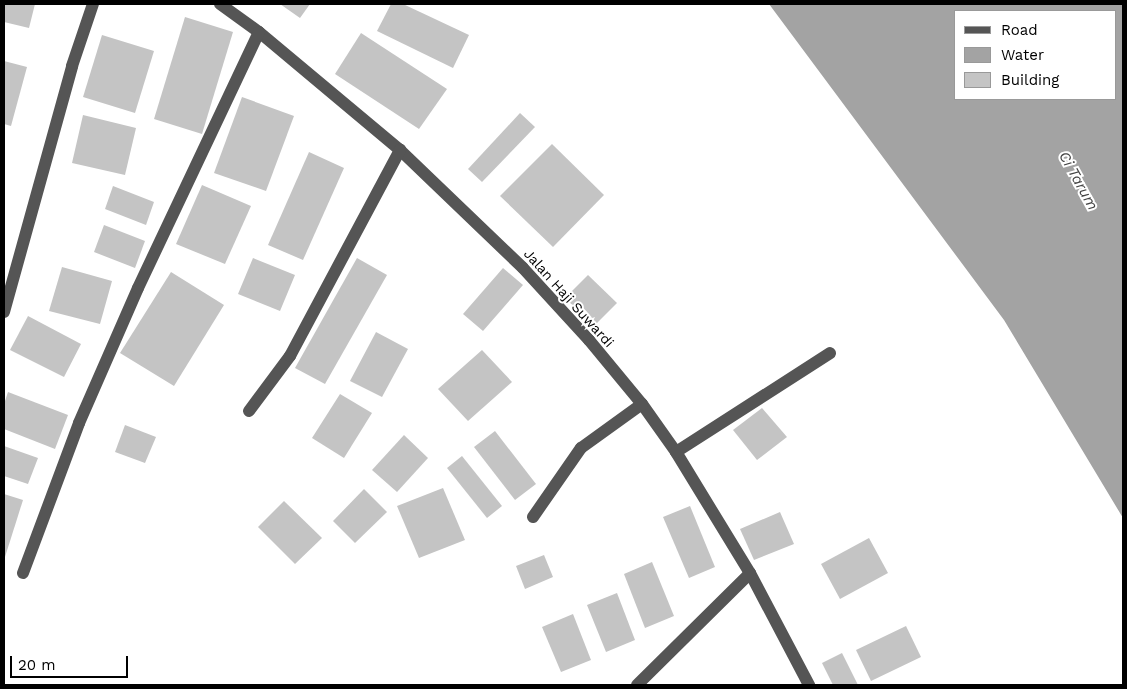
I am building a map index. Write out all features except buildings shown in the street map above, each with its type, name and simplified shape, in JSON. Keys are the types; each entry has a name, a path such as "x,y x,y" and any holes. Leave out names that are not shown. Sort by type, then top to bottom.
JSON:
{"street":[{"path":"4,312 72,66 93,4"},
{"name":"Jalan Haji Suwardi","path":"220,4 259,32 400,150 523,268 642,404 676,452 750,573 809,685"},
{"path":"24,573 79,423 138,288 259,32"},
{"path":"249,411 290,356 400,150"},
{"path":"676,452 830,353"},
{"path":"533,518 582,448 642,404"},
{"path":"637,685 750,573"}],"water":[{"name":"Ci Tarum","path":"769,4 1123,4 1123,518 1004,320"}]}
